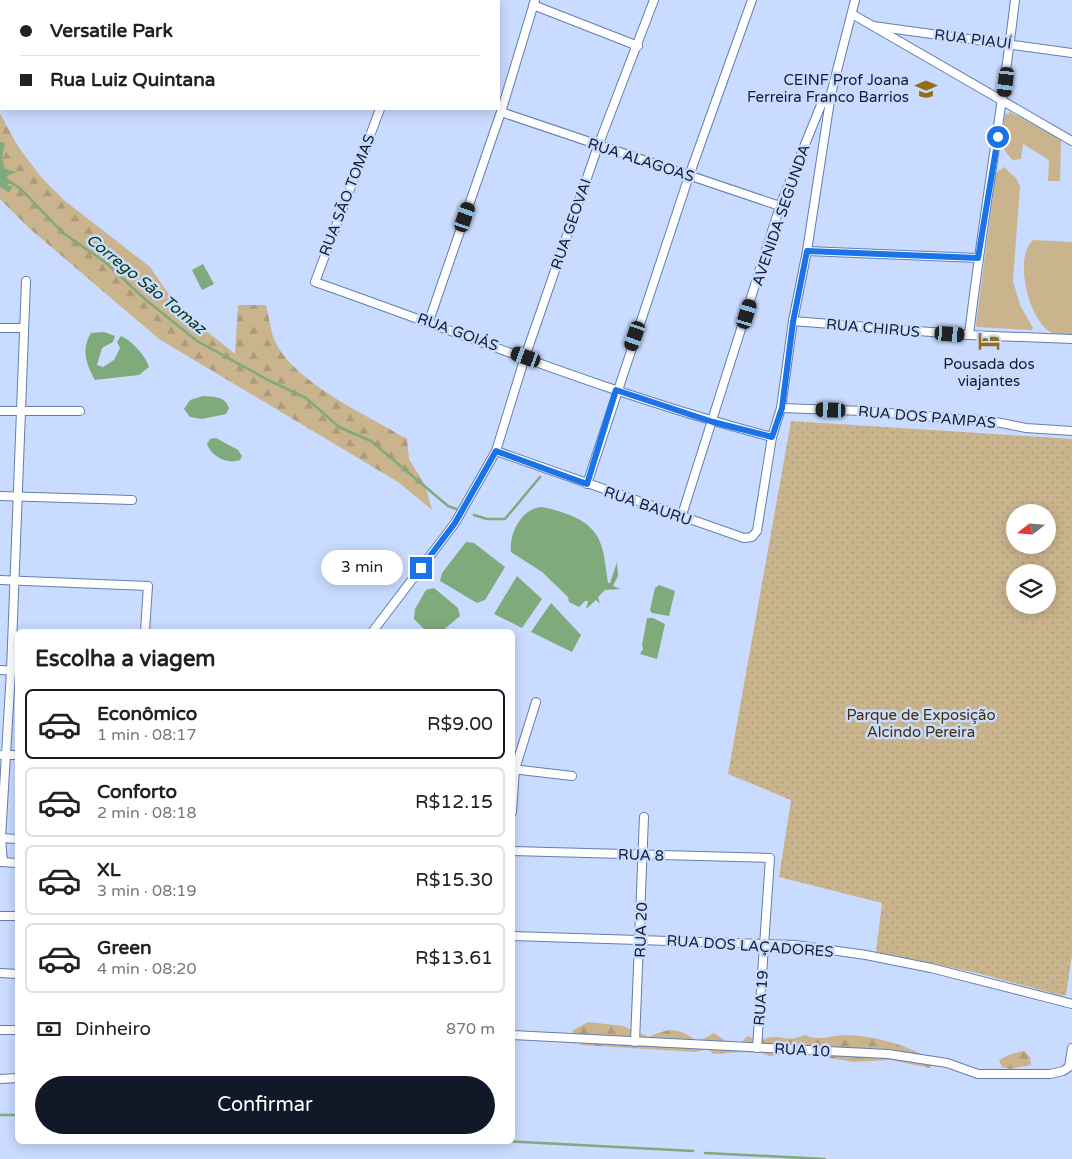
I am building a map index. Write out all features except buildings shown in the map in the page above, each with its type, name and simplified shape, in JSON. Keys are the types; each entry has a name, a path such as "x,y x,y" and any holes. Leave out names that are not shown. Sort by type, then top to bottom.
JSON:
{"street":[{"name":"RUA GEOVAI","path":"375,629 455,523 496,451 598,146 638,46 654,0"},
{"path":"587,484 616,390 689,176 752,0"},
{"name":"AVENIDA SEGUNDA","path":"681,518 780,206 821,105 832,94 855,0"},
{"path":"969,335 978,258 1003,102 1015,0"},
{"path":"428,321 501,112 534,2 638,46"},
{"path":"852,14 1072,142"},
{"name":"RUA PIAUÍ","path":"873,26 1072,53"},
{"path":"772,437 782,408 793,322 807,251 832,94"},
{"name":"RUA SÃO TOMAS","path":"315,282 380,110"},
{"name":"RUA ALAGOAS","path":"501,112 780,206"},
{"path":"807,251 978,258"},
{"path":"15,863 2,862 0,838 3,755 14,671 13,581 26,282"},
{"name":"RUA GOIÁS","path":"315,282 616,390 713,422 772,437"},
{"name":"RUA CHIRUS","path":"793,322 969,335 1072,339"},
{"path":"0,328 24,328"},
{"name":"RUA DOS PAMPAS","path":"782,408 864,411 996,422 1026,428 1072,431"},
{"path":"0,410 80,411"},
{"name":"RUA BAURU","path":"496,451 681,518 744,538 752,537 757,531 772,437"},
{"path":"0,496 132,500"},
{"path":"0,580 148,586 145,629"},
{"path":"0,670 14,671"},
{"path":"515,766 536,702"},
{"path":"515,769 572,776"},
{"name":"RUA 20","path":"635,1042 641,940 644,817"},
{"path":"0,838 15,839"},
{"name":"RUA 8","path":"515,851 770,858"},
{"name":"RUA 19","path":"758,1048 770,858"},
{"path":"0,916 15,916"},
{"name":"RUA DOS LAÇADORES","path":"515,936 795,945 866,954 931,968 1072,1004"},
{"path":"0,973 15,974"},
{"path":"0,1030 15,1030"},
{"name":"RUA 10","path":"515,1035 888,1054 947,1063 978,1074 1032,1076 1063,1071 1069,1067 1072,1048"},
{"path":"0,1079 15,1078"}],"green space":[{"path":"1010,112 1061,140 1060,181 1048,181 1049,160 1023,144 1021,159 1013,160 1008,155 1003,145 1002,134 1005,115"},
{"path":"0,113 17,145 41,177 65,201 150,267 179,309 235,354 238,305 266,305 274,339 283,355 297,369 332,396 407,439 409,459 425,485 432,510 398,482 159,339 29,228 0,199"},
{"path":"1004,167 1016,178 1020,187 1013,281 1020,305 1033,328 1032,330 977,327 976,324 996,173"},
{"path":"1033,240 1072,242 1072,334 1055,334 1044,327 1031,304 1026,290 1024,260 1027,249"},
{"name":"Parque de Exposição Alcindo Pereira","path":"791,421 1072,439 1072,955 1066,995 1063,996 977,973 876,952 882,903 779,877 791,800 728,774"},
{"path":"588,1022 623,1026 649,1037 674,1030 698,1042 714,1033 729,1043 741,1043 747,1036 760,1039 778,1037 791,1039 805,1035 816,1038 840,1035 869,1037 892,1042 934,1061 930,1068 891,1060 854,1062 800,1053 769,1056 762,1053 742,1052 713,1054 709,1049 695,1052 581,1045 572,1031"},
{"path":"1024,1051 1030,1057 1031,1065 1010,1069 1002,1067 999,1060 1011,1054"}],"shaded area":[{"path":"0,142 5,143 2,158 5,169 16,172 7,176 8,186 13,186 9,192 0,187"},
{"path":"203,264 214,284 202,290 192,270"},
{"path":"104,332 115,336 113,342 102,348 97,365 103,367 114,360 120,348 117,342 121,336 138,349 149,367 139,375 95,380 87,362 86,345 91,333"},
{"path":"203,396 219,398 225,401 229,408 226,414 202,419 190,417 184,409 190,400"},
{"path":"216,438 238,450 242,456 240,460 230,461 216,456 207,444 210,439"},
{"path":"541,507 567,514 588,526 595,533 603,549 608,583 610,583 617,562 618,576 613,586 621,589 605,590 598,597 600,604 596,600 586,609 588,601 585,601 579,607 569,602 568,597 542,572 511,552 514,530 522,517 528,512"},
{"path":"466,542 474,543 505,567 485,600 477,603 440,581 442,573"},
{"path":"517,576 542,599 522,628 494,614"},
{"path":"659,585 675,591 669,616 652,613 650,610 655,588"},
{"path":"434,588 458,608 460,616 444,629 424,629 414,619 415,609 426,590"},
{"path":"551,603 581,635 572,652 531,632"},
{"path":"647,618 653,618 665,624 657,659 640,654 643,649 642,645"}],"waterway":[{"name":"Corrego São Tomaz","path":"0,175 21,189 63,233 105,262 146,300 197,341 270,381 306,398 339,427 371,441 448,506 462,511"},
{"name":"Corrego São Tomaz","path":"474,515 487,519 505,519 540,477"},
{"path":"0,1115 15,1115"},
{"path":"515,1142 693,1151"},
{"path":"705,1153 825,1159"}],"place":[{"name":"CEINF Prof Joana Ferreira Franco Barrios","path":"926,89"},
{"name":"Pousada dos viajantes","path":"989,341"}],"route":[{"path":"421,568 455,523 496,451 587,484 616,390 713,422 772,437 782,408 793,322 807,251 978,258 998,137"}]}
